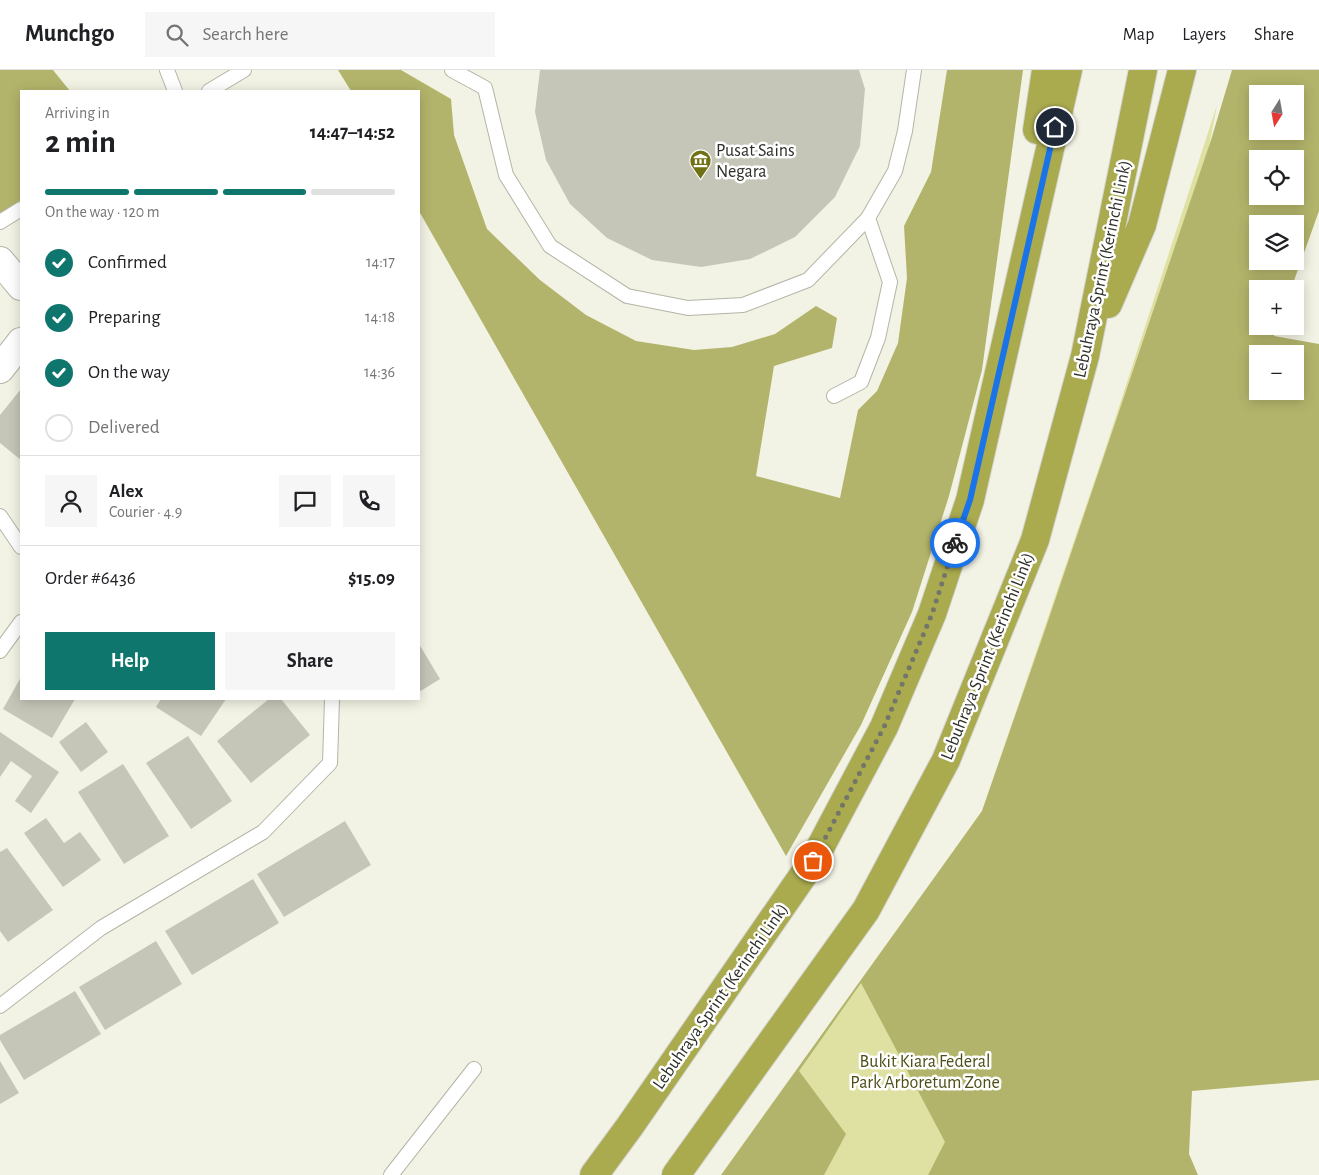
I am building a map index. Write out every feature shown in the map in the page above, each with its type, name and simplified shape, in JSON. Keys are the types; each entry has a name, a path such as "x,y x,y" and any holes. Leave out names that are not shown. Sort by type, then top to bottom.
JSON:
{"highway":[{"path":"999,375 1046,70"},
{"name":"Lebuhraya Sprint (Kerinchi Link)","path":"594,1175 813,861 884,727 932,614 970,500 1068,70"},
{"name":"Lebuhraya Sprint (Kerinchi Link)","path":"676,1175 866,910 946,760 1035,540 1085,356 1144,70"},
{"path":"1085,356 1142,225 1182,70"}],"street":[{"path":"0,260 20,285"},
{"path":"0,369 20,343"}],"lane":[{"path":"167,70 175,90"},
{"path":"211,90 244,70"},
{"path":"452,70 485,88 506,175 550,246 627,296 688,308 743,305 808,280 868,218 895,170 905,131 914,70"},
{"path":"0,222 20,210"},
{"path":"834,396 861,382 878,338 890,282 868,218"},
{"path":"0,516 20,545"},
{"path":"0,652 20,623"},
{"path":"0,1006 101,928 262,832 330,763 332,700"},
{"path":"391,1175 474,1069"}],"green space":[{"path":"0,70 53,70 69,90 20,90 20,201 0,214"},
{"path":"338,70 401,70 451,99 454,135 487,229 540,280 586,315 636,341 694,350 732,347 775,334 816,306 837,318 832,348 774,366 756,476 840,498 858,410 877,391 898,343 907,278 904,226 931,172 947,70 1023,70 982,370 949,496 912,612 861,725 786,856 420,213 420,90 350,90"},
{"path":"1232,70 1319,70 1319,211 1304,253 1304,215 1249,215 1249,270 1298,270 1294,280 1249,280 1249,335 1274,335 1319,344 1319,1080 1192,1091 1189,1154 1198,1175 928,1175 945,1142 861,983 799,1071 846,1134 824,1175 721,1175 982,811 1211,140"},
{"name":"Bukit Kiara Federal Park Arboretum Zone","path":"1217,105 1011,1175 724,1175 982,811 1105,450"}],"building":[{"name":"Pusat Sains Negara","path":"540,70 859,70 865,89 860,146 835,197 795,237 750,259 701,267 652,260 607,238 570,204 546,160 535,112"},
{"path":"20,390 20,459 0,443 0,415"},
{"path":"420,646 440,679 420,691"},
{"path":"20,679 20,700 74,700 52,738 3,709"},
{"path":"160,700 225,700 201,736 156,707"},
{"path":"268,700 282,700 310,735 251,783 217,741"},
{"path":"86,722 108,752 81,772 59,742"},
{"path":"0,732 59,772 31,813 15,801 32,776 11,761 0,777"},
{"path":"188,736 232,801 191,829 146,763"},
{"path":"123,764 169,836 124,864 78,792"},
{"path":"46,818 64,843 80,832 101,860 63,887 24,833"},
{"path":"345,821 371,865 284,917 257,874"},
{"path":"7,848 53,910 8,942 0,931 0,852"},
{"path":"253,879 279,923 192,975 165,931"},
{"path":"156,941 182,984 105,1030 79,987"},
{"path":"75,991 101,1034 24,1080 0,1040 0,1035"},
{"path":"0,1061 19,1093 0,1104"}],"way so far":[{"path":"813,861 884,727 932,614 955,543"}],"place":[{"name":"Pusat Sains Negara","path":"700,179"}],"route":[{"path":"955,543 970,500 1055,127"}]}
